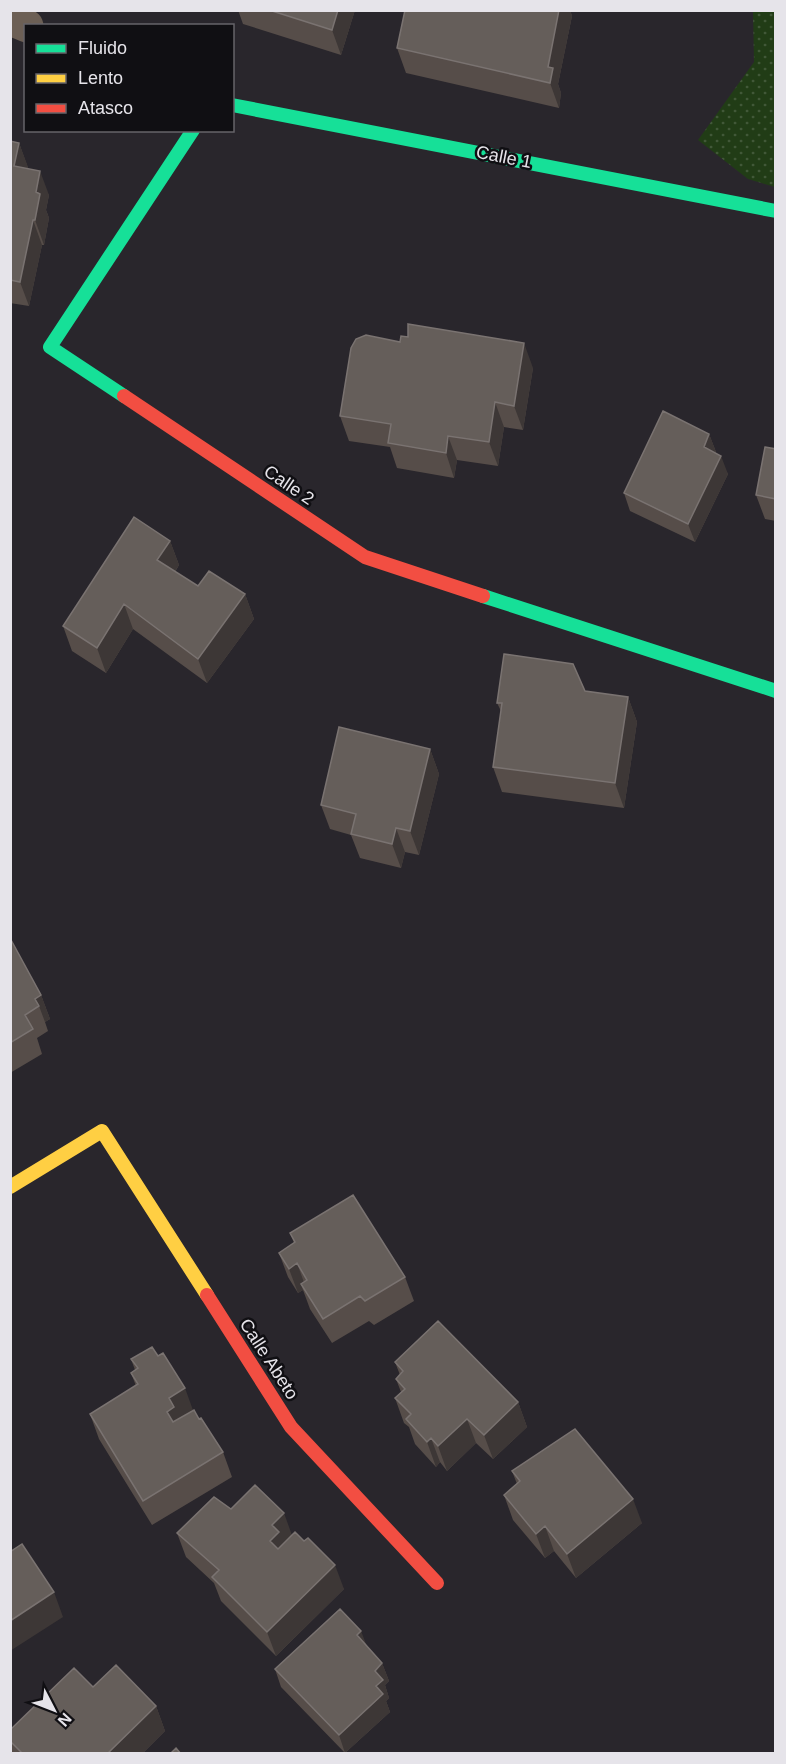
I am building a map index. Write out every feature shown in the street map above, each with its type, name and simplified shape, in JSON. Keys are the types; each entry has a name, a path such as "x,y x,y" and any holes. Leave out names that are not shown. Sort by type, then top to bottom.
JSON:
{"street":[{"path":"10,18 24,25"},
{"name":"Calle 1","path":"234,105 776,211"},
{"name":"Calle 2","path":"192,132 50,347 365,557 776,691"},
{"name":"Calle Abeto","path":"10,1186 102,1131 291,1427 437,1583"}],"green space":[{"path":"753,11 775,11 775,187 748,179 698,140 754,62"}],"building":[{"path":"269,10 338,10 332,30"},
{"path":"405,10 559,10 548,67 553,68 550,83 397,48"},
{"path":"10,141 19,143 14,166 40,171 36,192 40,194 20,282 10,280"},
{"path":"408,324 524,343 514,406 495,402 489,442 448,436 446,453 388,443 391,424 340,416 351,348 356,339 366,335 400,342 401,336 408,337"},
{"path":"663,411 709,434 704,447 721,456 688,524 624,493"},
{"path":"765,447 776,449 776,499 756,495"},
{"path":"134,517 170,541 157,560 198,586 209,571 245,594 198,659 124,604 97,648 63,626"},
{"path":"504,654 573,664 585,691 628,697 615,783 493,767 502,703 497,703"},
{"path":"339,727 430,749 410,831 396,828 392,844 351,834 356,814 321,805"},
{"path":"10,938 41,995 35,999 39,1006 25,1015 33,1029 10,1043"},
{"path":"353,1195 405,1277 365,1301 360,1296 323,1319 301,1284 307,1280 297,1263 289,1269 279,1253 295,1242 290,1233"},
{"path":"438,1321 518,1402 484,1435 467,1419 438,1446 431,1438 427,1442 406,1419 411,1414 395,1398 405,1389 396,1379 403,1371 395,1362"},
{"path":"152,1347 158,1356 163,1353 185,1388 169,1398 174,1407 167,1412 173,1422 194,1410 223,1452 143,1501 90,1414 138,1384 131,1373 138,1368 131,1359"},
{"path":"575,1429 633,1499 567,1554 545,1526 536,1534 504,1495 520,1481 512,1471"},
{"path":"255,1485 284,1513 272,1525 279,1532 270,1541 278,1549 295,1532 304,1541 308,1538 335,1565 267,1632 212,1577 219,1570 177,1533 214,1497 231,1509"},
{"path":"22,1544 54,1592 10,1621 10,1552"},
{"path":"340,1609 361,1631 357,1635 382,1663 375,1671 383,1680 376,1686 383,1694 339,1735 275,1669"},
{"path":"116,1665 156,1706 107,1754 23,1754 10,1741 10,1730 74,1668 93,1687"},
{"path":"176,1748 181,1754 170,1754"}],"traffic: fast":[{"path":"234,105 776,211"},
{"path":"124,396 50,347 192,132"},
{"path":"483,596 776,691"}],"traffic: slow":[{"path":"10,1187 102,1131 207,1295"}],"traffic: jam":[{"path":"124,396 365,557 483,596"},
{"path":"207,1295 291,1427 437,1583"}]}
